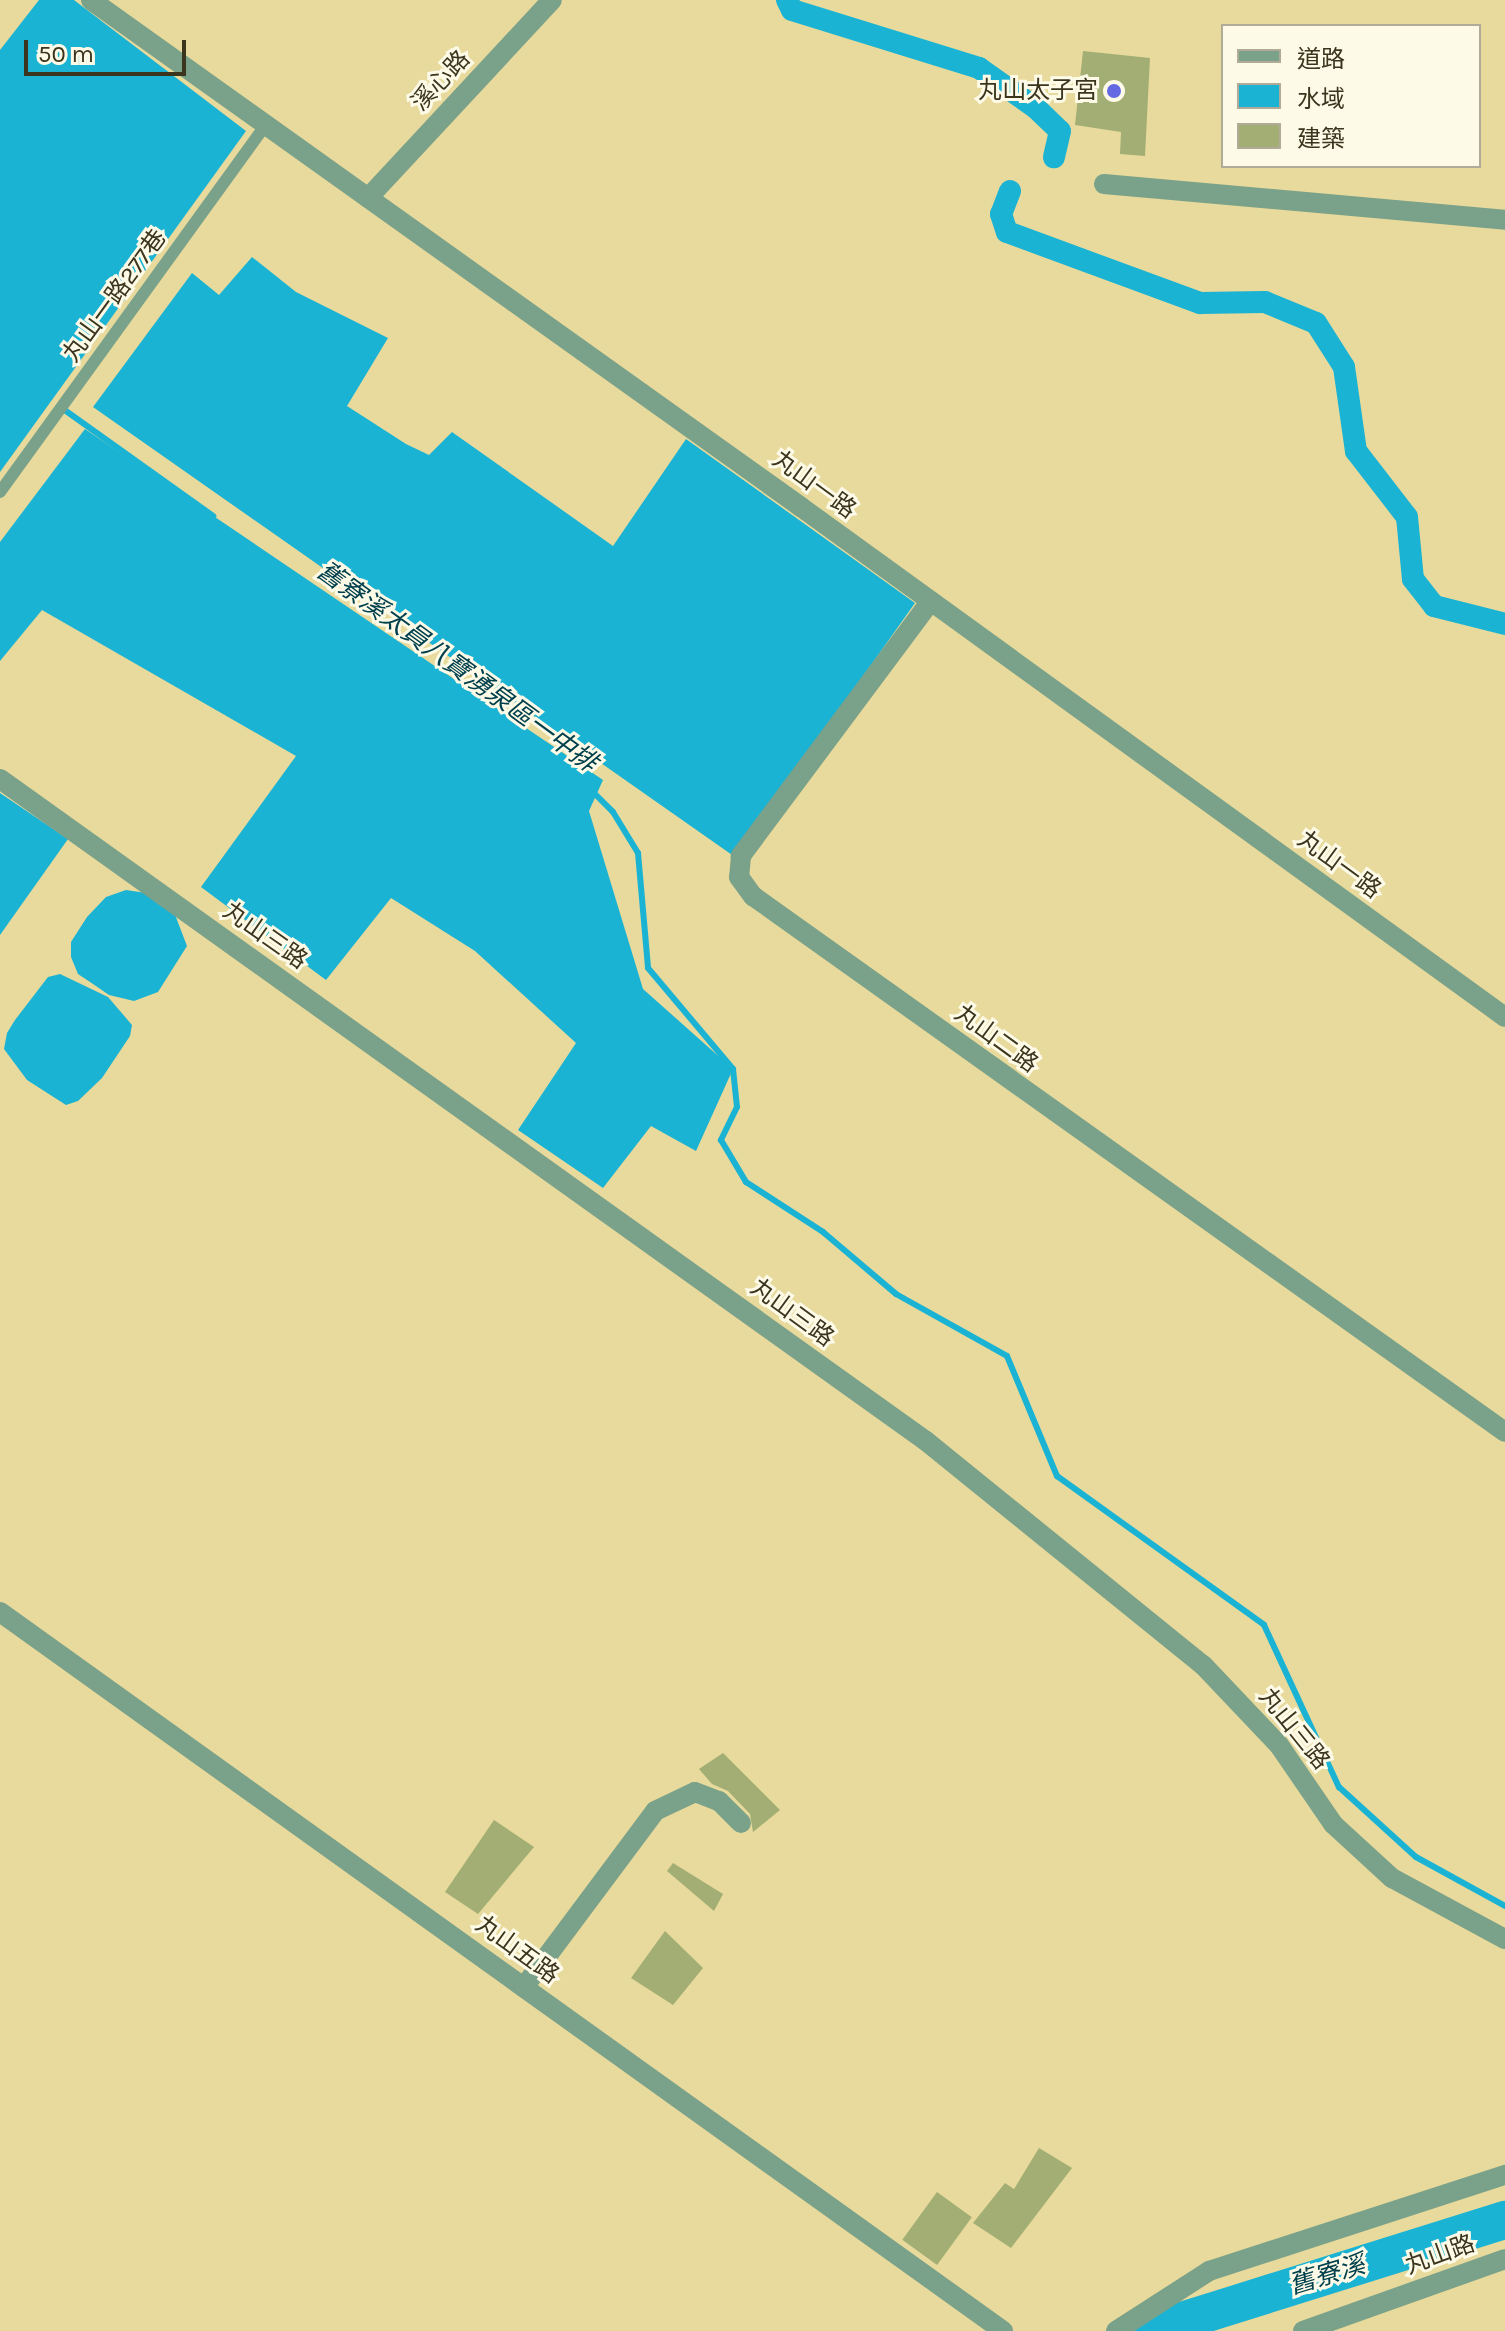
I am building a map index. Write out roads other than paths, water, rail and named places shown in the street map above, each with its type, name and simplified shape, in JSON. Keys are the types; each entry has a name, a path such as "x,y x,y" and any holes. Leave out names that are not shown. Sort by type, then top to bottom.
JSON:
{"street":[{"name":"丸山一路","path":"91,0 1505,1017"},
{"name":"溪心路","path":"368,198 552,0"},
{"path":"1104,184 1505,220"},
{"name":"丸山二路","path":"930,602 741,856 739,877 766,906 1505,1432"},
{"name":"丸山三路","path":"0,779 926,1441 1203,1665 1279,1745 1333,1824 1392,1878 1505,1939"},
{"name":"丸山五路","path":"0,1612 1003,2331"},
{"path":"524,1987 655,1811 695,1792 719,1801 741,1823"},
{"path":"1116,2331 1209,2271 1505,2175"},
{"name":"丸山路","path":"1303,2331 1505,2259"}],"lane":[{"name":"丸山一路277巷","path":"0,492 266,125"}],"water":[{"path":"39,0 74,0 246,131 0,472 0,50"},
{"path":"252,257 296,292 388,338 347,406 406,444 429,455 452,432 613,546 686,439 915,603 735,857 93,407 192,273 219,295"},
{"path":"85,429 603,780 589,811 643,989 733,1069 696,1151 651,1126 603,1188 518,1130 576,1043 475,951 391,898 326,980 201,887 296,756 42,610 0,661 0,542"},
{"path":"0,793 68,839 0,935"},
{"path":"126,890 146,893 174,912 187,946 158,992 134,1001 109,995 78,974 71,957 71,942 87,917 106,897"},
{"path":"60,974 108,997 132,1025 130,1036 102,1078 78,1101 66,1105 27,1080 4,1049 7,1033 15,1020 48,977"}],"waterway":[{"path":"787,0 792,10 979,68 1036,108 1060,131 1054,157"},
{"path":"1010,191 1001,214 1007,232 1200,303 1265,302 1316,323 1344,367 1356,451 1407,517 1413,579 1434,606 1505,624"},
{"name":"舊寮溪太員八寶湧泉區一中排","path":"66,411 213,516"},
{"name":"舊寮溪太員八寶湧泉區一中排","path":"591,790 613,812 638,853 648,968 733,1069 737,1107 721,1140 746,1182 823,1232 896,1294 1007,1356 1057,1476 1264,1625 1339,1787 1416,1857 1505,1906"},
{"name":"舊寮溪","path":"1150,2331 1505,2220"}],"place":[{"name":"丸山太子宮","path":"1114,91"}]}
